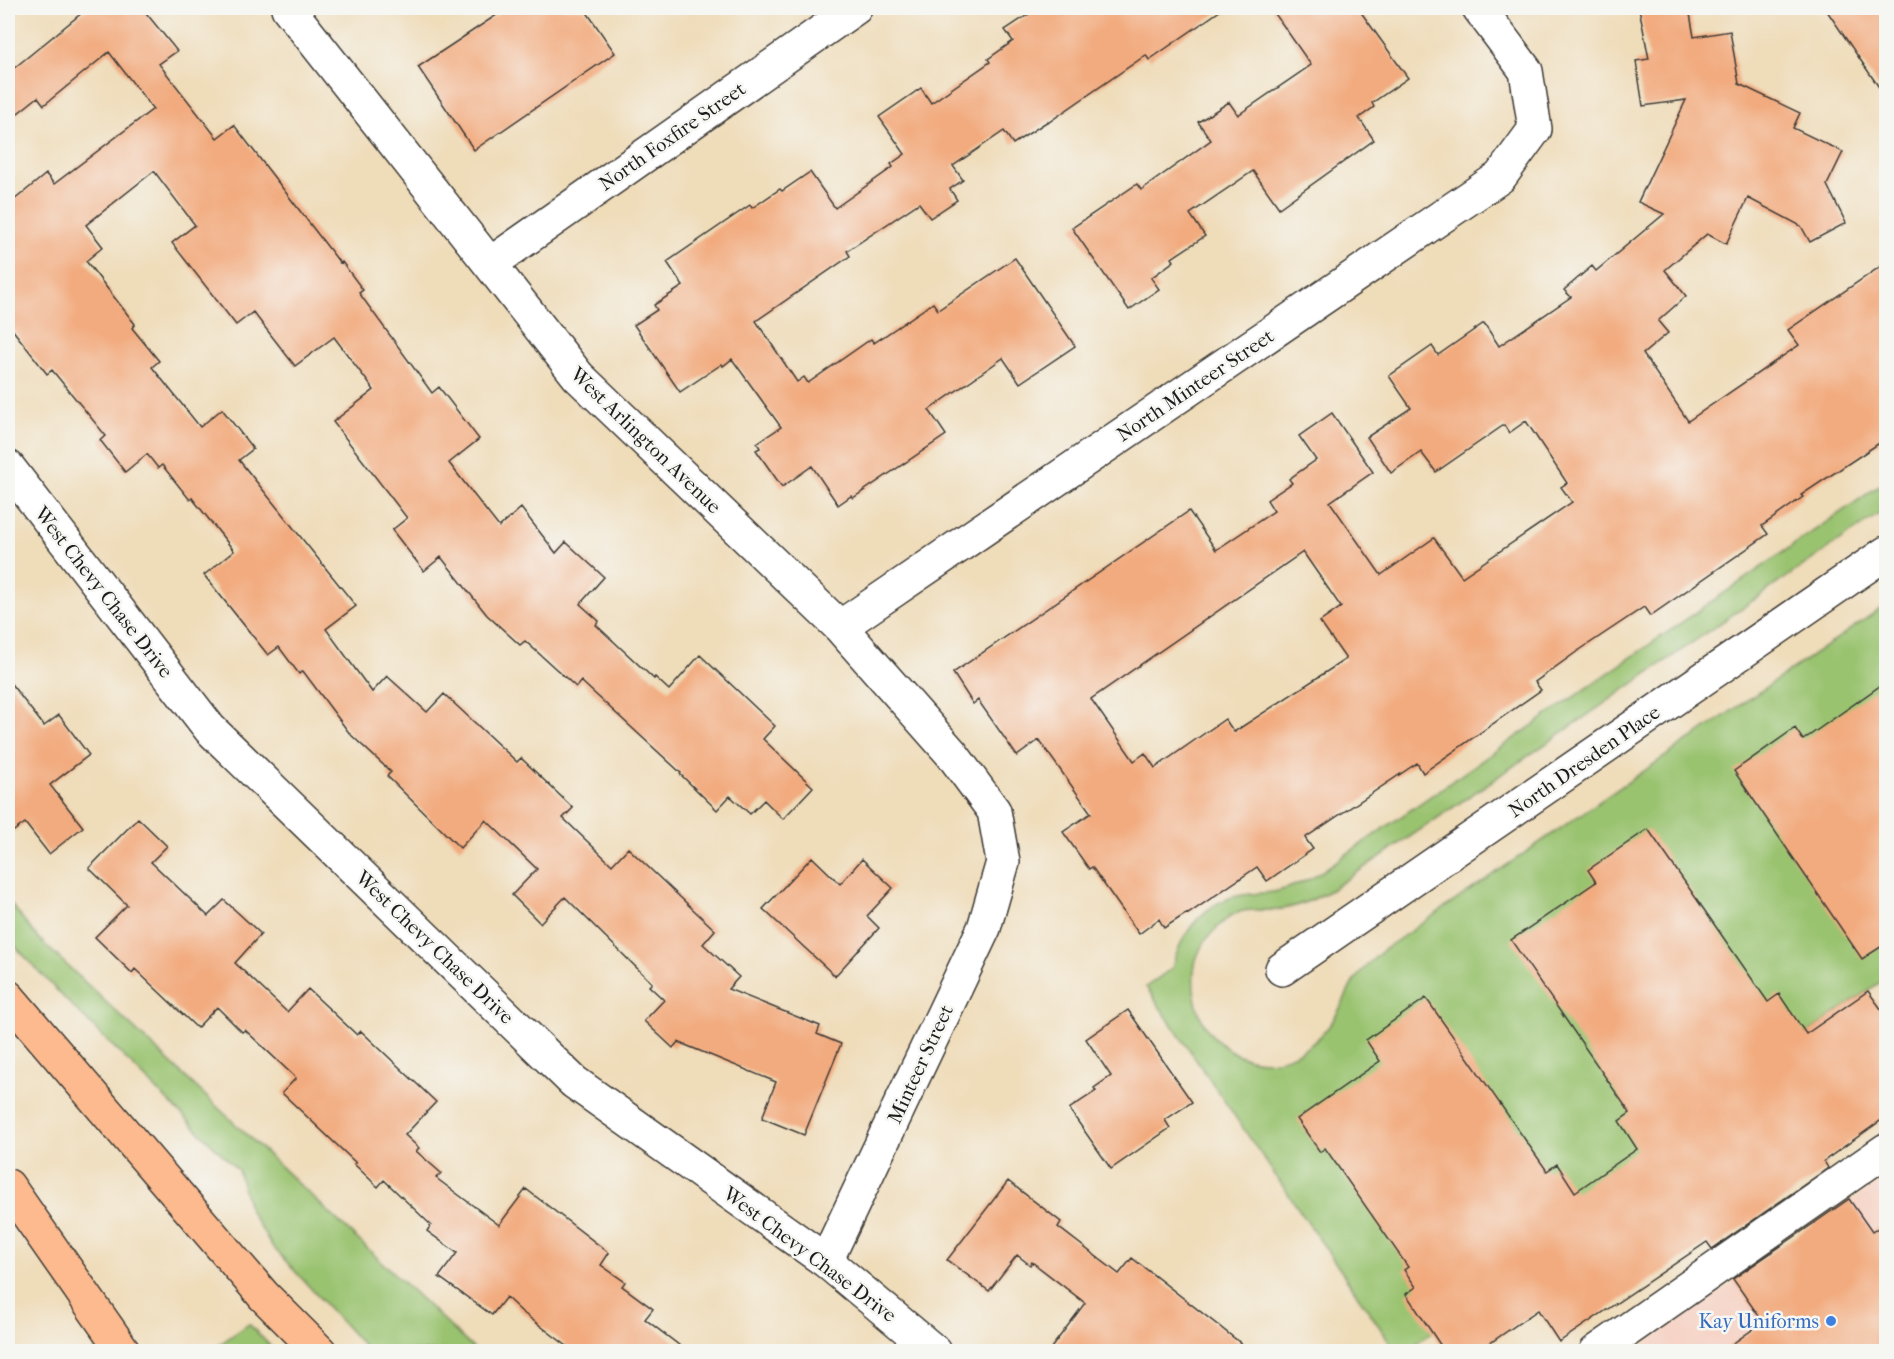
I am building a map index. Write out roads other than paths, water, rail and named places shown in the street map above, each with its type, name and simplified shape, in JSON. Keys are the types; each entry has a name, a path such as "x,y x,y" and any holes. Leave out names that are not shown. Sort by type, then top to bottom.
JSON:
{"highway":[{"path":"8,998 264,1296 320,1352"},
{"path":"8,1186 124,1352"}],"street":[{"name":"West Arlington Avenue","path":"288,8 578,376 840,627 952,754 994,811 1003,862"},
{"name":"North Foxfire Street","path":"490,264 855,8"},
{"name":"North Minteer Street","path":"840,627 1500,177 1536,129 1526,71 1479,8"},
{"name":"West Chevy Chase Drive","path":"8,467 210,729 557,1066 574,1082 826,1261 935,1352"},
{"name":"North Dresden Place","path":"1282,969 1887,553"},
{"name":"Minteer Street","path":"826,1261 984,928 1003,862"},
{"path":"1596,1352 1887,1150"}],"place":[{"name":"Kay Uniforms","path":"1831,1321"}]}
